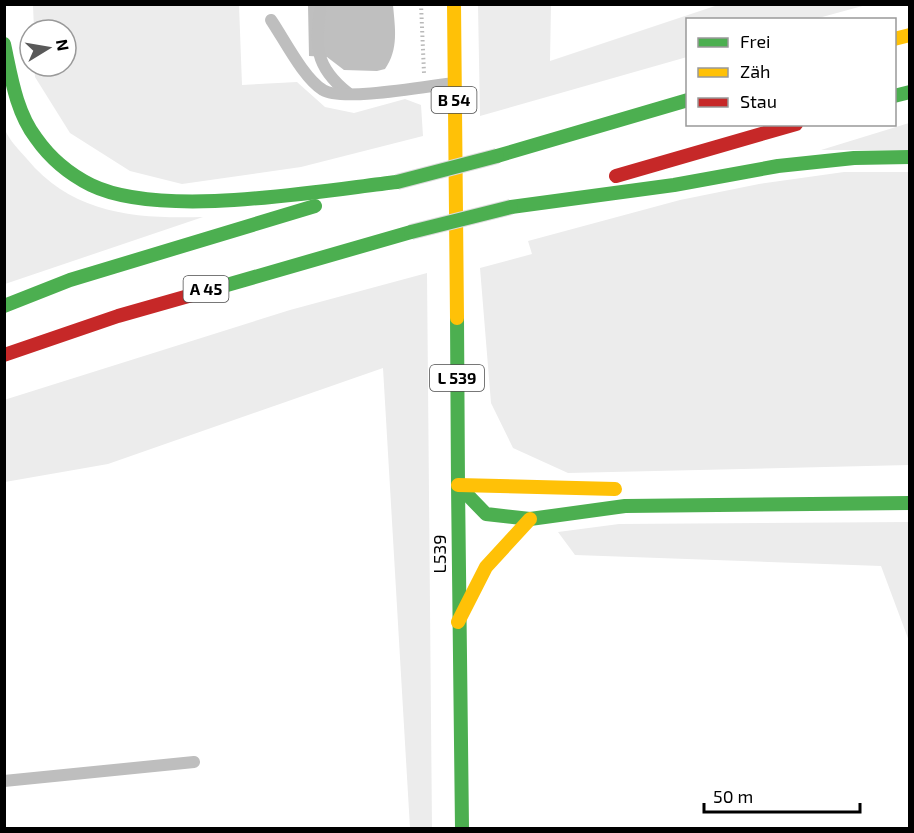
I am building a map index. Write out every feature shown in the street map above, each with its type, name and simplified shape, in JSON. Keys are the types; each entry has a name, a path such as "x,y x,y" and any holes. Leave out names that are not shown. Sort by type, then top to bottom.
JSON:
{"main road":[{"name":"B 54","path":"454,4 455,196"},
{"path":"4,44 16,102 27,125 59,165 80,180 103,191 128,198 178,203 397,182"},
{"path":"4,306 81,277 397,182 497,156 686,100"},
{"name":"A 45","path":"4,356 118,316 411,232 511,207 789,126"},
{"path":"511,207 674,185 778,166 854,158 909,157"},
{"name":"L 539","path":"455,196 458,485"},
{"path":"458,485 624,489"},
{"path":"458,485 486,514 530,519 575,511 626,506 909,503"},
{"name":"L539","path":"458,485 458,622"},
{"path":"684,491 909,490"},
{"path":"458,622 486,567 530,519"},
{"name":"L 539","path":"458,622 462,828"}],"lane":[{"path":"321,4 317,39 319,59 329,76 348,93"},
{"path":"271,20 308,76 321,90 332,94 366,95 454,83"},
{"path":"4,781 194,762"}],"path":[{"path":"421,4 425,86"}],"shaded area":[{"path":"33,5 239,5 242,85 297,82 325,107 354,113 405,99 421,105 423,136 301,167 182,184 130,171 70,133 36,78 78,78 78,18 34,18"},
{"path":"308,5 393,5 394,46 385,69 377,71 344,70 327,57 309,56"},
{"path":"478,5 551,5 550,61 718,5 866,5 819,18 686,18 686,57 480,116"},
{"path":"909,123 909,150 821,150"},
{"path":"5,130 9,138 45,177 64,192 85,202 130,214 154,217 203,217 5,284"},
{"path":"844,172 909,172 909,465 568,473 513,448 491,403 480,268 532,254 528,241 680,200 759,184"},
{"path":"427,273 432,828 410,828 383,368 108,464 5,482 4,400 290,310"},
{"path":"909,522 909,641 881,566 575,555 558,532 619,524"}],"traffic: fast":[{"path":"4,44 15,93 29,128 54,159 75,176 91,185 121,195 157,200 198,201 284,196 397,182"},
{"path":"896,96 910,92"},
{"path":"497,156 686,101"},
{"path":"397,182 497,156"},
{"path":"511,207 674,185 778,166 854,158 910,157"},
{"path":"4,306 70,280 315,206"},
{"path":"411,232 511,207"},
{"path":"199,293 411,232"},
{"path":"457,318 458,485"},
{"path":"458,485 462,828"},
{"path":"458,485 486,514 530,519 625,506 910,503"}],"traffic: slow":[{"path":"454,4 457,318"},
{"path":"896,38 910,35"},
{"path":"458,485 615,489"},
{"path":"458,622 486,567 530,519"}],"traffic: jam":[{"path":"616,176 789,126"},
{"path":"4,355 118,316 199,293"}]}
